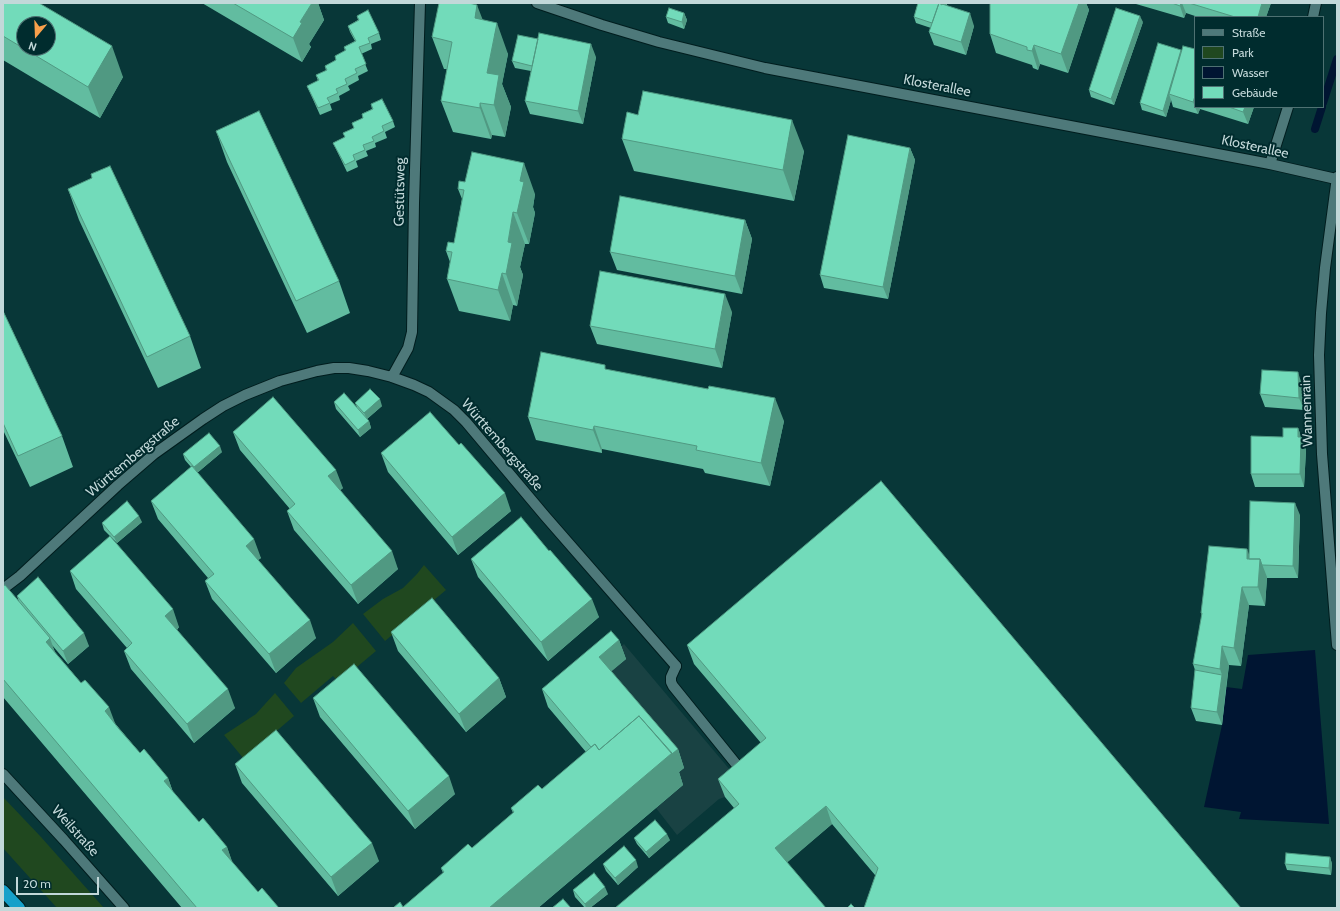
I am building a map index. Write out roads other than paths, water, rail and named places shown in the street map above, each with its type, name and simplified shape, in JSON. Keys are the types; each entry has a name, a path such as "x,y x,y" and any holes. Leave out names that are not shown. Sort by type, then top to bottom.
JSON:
{"highway":[{"path":"3,891 19,908"}],"street":[{"name":"Gestütsweg","path":"392,377 408,348 412,332 420,3"},
{"name":"Klosterallee","path":"537,3 659,42 766,68 1270,164 1336,178"},
{"path":"1313,16 1316,3"},
{"path":"1270,164 1288,108"},
{"name":"Wannenrain","path":"1336,178 1325,268 1319,355 1322,454 1337,645"},
{"name":"Württembergstraße","path":"3,589 20,576 118,485 154,454 186,430 223,406 264,386 317,371 334,368 349,368 368,371 392,377 429,392 443,401 462,418 676,666 671,677 673,686 740,769"},
{"name":"Weilstraße","path":"3,774 124,908"}],"water":[{"path":"1315,650 1329,824 1239,819 1241,812 1204,807 1222,725 1226,687 1242,689 1248,655"}],"waterway":[{"path":"1324,100 1337,59"},
{"path":"1315,129 1322,108"}]}
